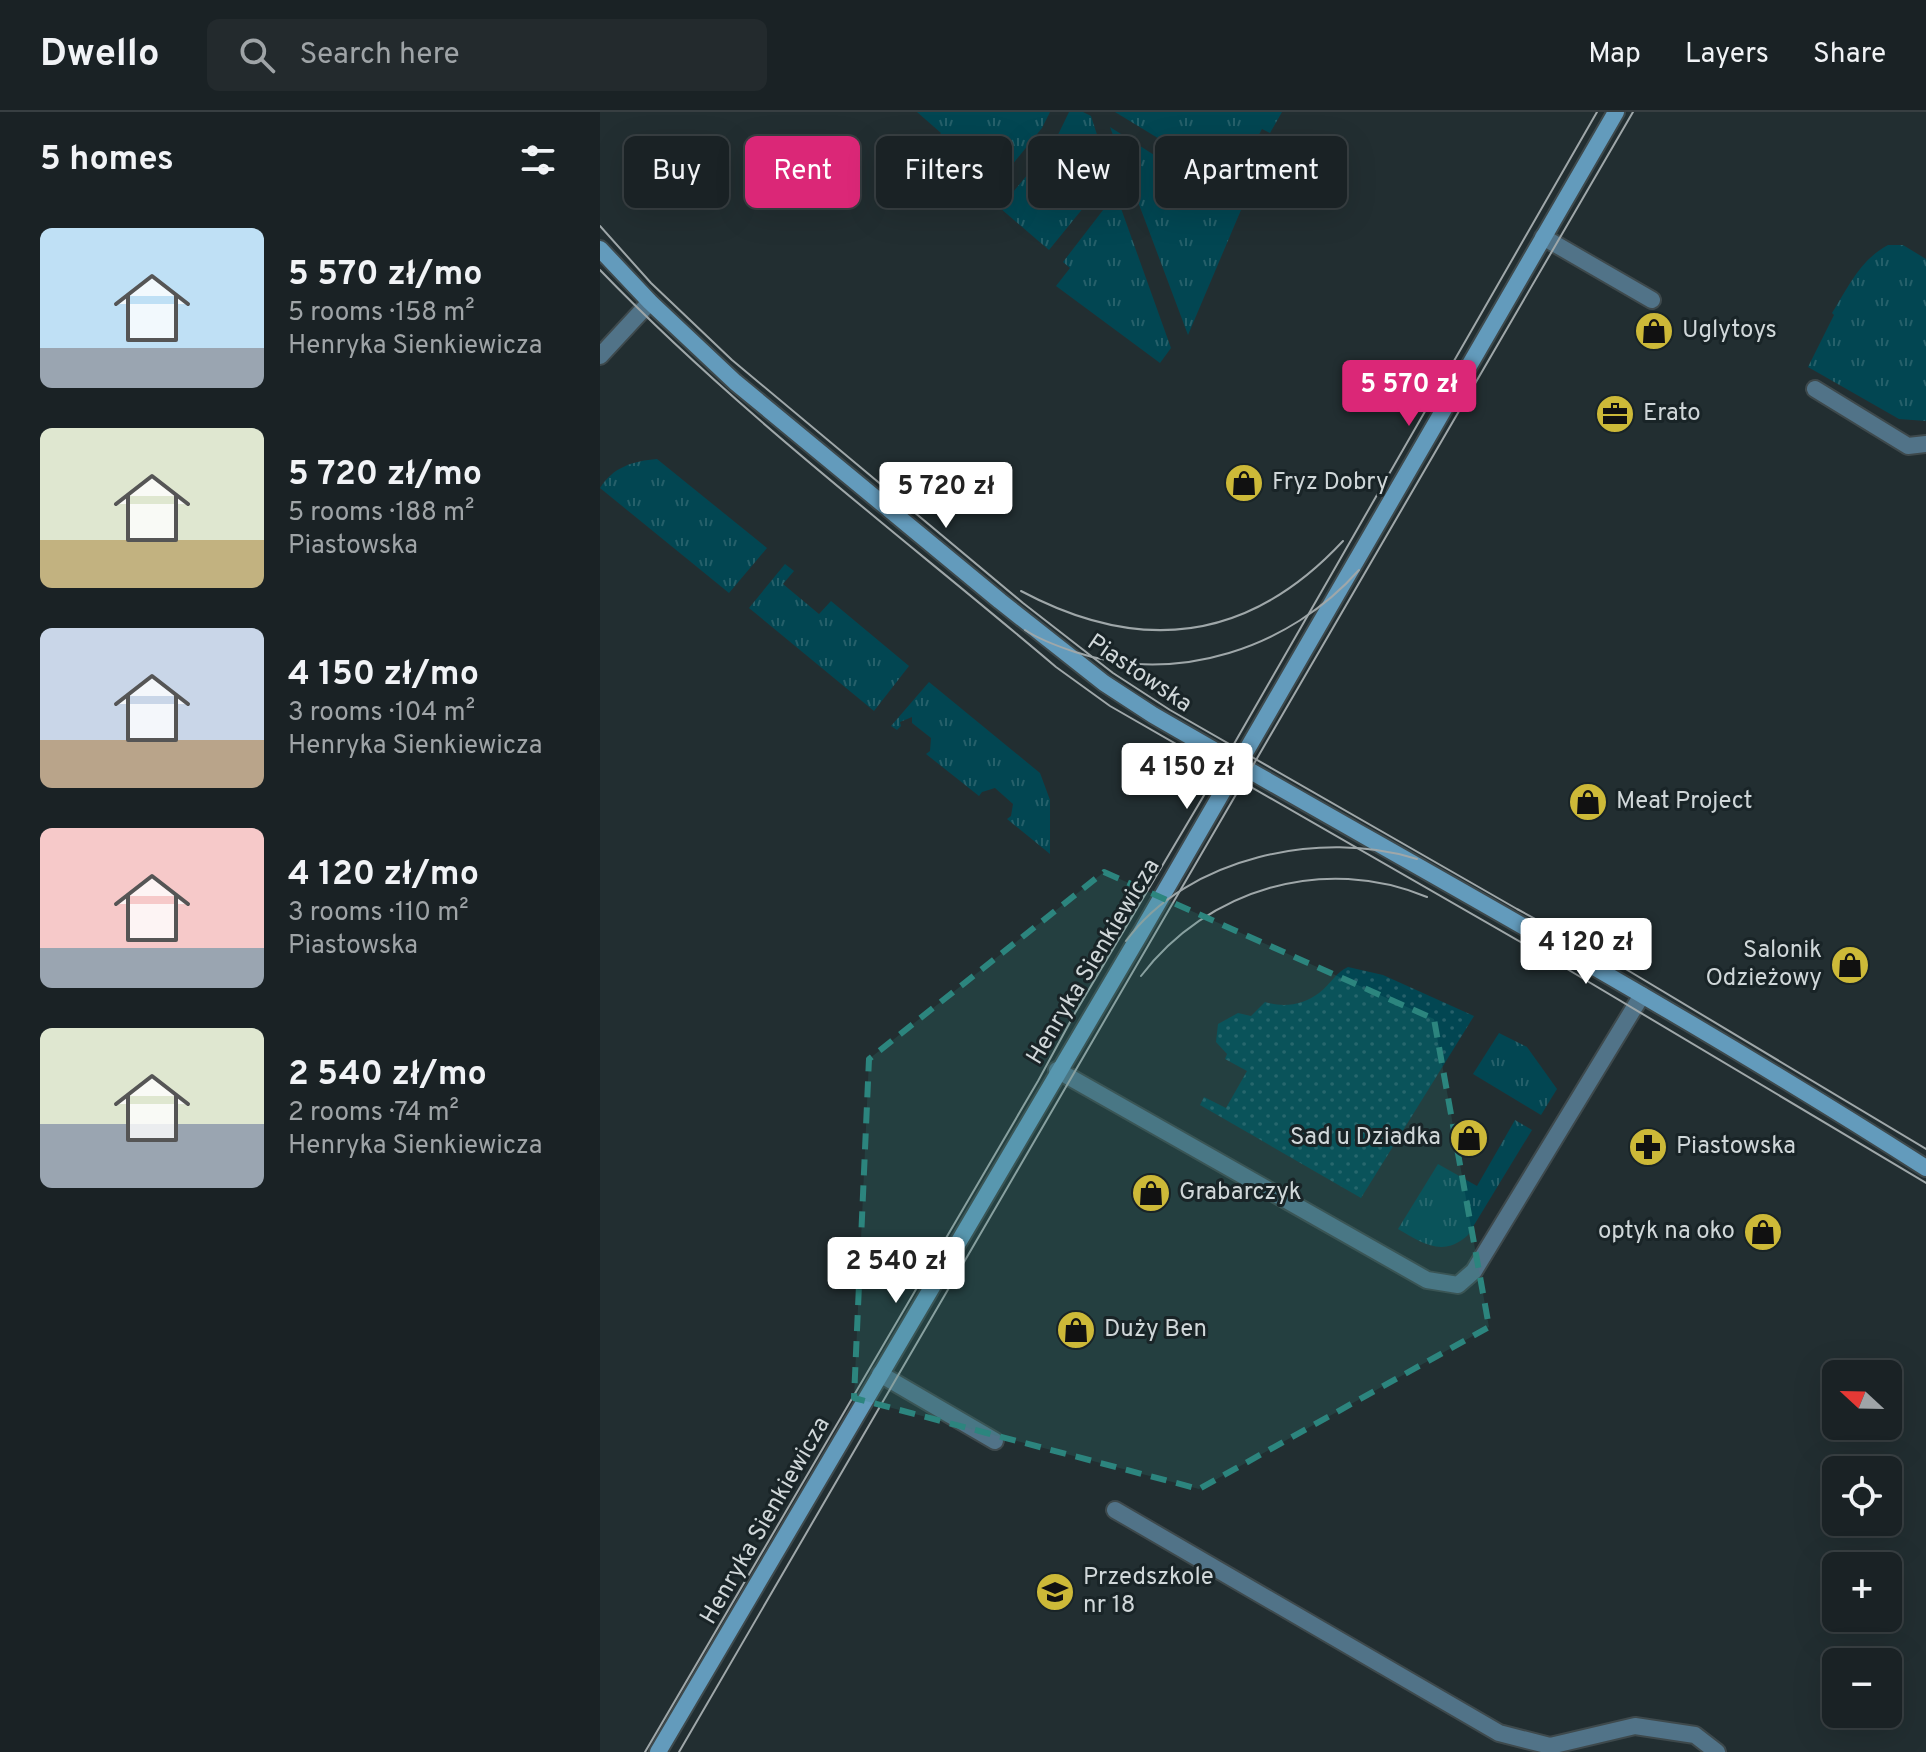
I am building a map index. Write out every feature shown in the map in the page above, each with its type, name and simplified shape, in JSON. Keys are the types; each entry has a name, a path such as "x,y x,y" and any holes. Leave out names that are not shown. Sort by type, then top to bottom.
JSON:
{"street":[{"name":"Henryka Sienkiewicza","path":"658,1752 1238,764 1616,112"},
{"path":"1543,237 1652,300"},
{"name":"Piastowska","path":"600,249 650,302 735,382 1043,636 1116,692 1642,995 1926,1168"},
{"path":"600,356 650,302"},
{"path":"1815,389 1908,446 1926,444"},
{"path":"1057,1070 1427,1280 1458,1285 1474,1271 1642,995"},
{"path":"880,1374 995,1441"},
{"path":"1115,1510 1499,1733 1550,1746 1635,1726 1695,1735 1717,1752"}],"highlighted area":[{"path":"1104,872 1434,1019 1489,1327 1199,1489 854,1398 869,1059"}],"green space":[{"path":"917,112 1050,112 1036,136 1028,136 1028,145 1012,165 1012,136 939,136 941,133"},
{"path":"1069,112 1083,112 1091,116 1097,136 1057,136"},
{"path":"1115,112 1282,112 1270,133 1262,129 1258,136 1155,136"},
{"path":"1110,127 1124,136 1113,136"},
{"path":"1139,145 1155,156 1155,208 1241,210 1188,335 1139,204"},
{"path":"1028,174 1028,208 1083,208 1049,250 1000,208 1012,208 1012,193"},
{"path":"1105,208 1121,208 1171,348 1160,363 1056,286 1070,268 1063,262"},
{"path":"1888,245 1903,245 1926,259 1926,421 1899,419 1808,367 1834,315 1832,313 1850,284 1862,266"},
{"path":"657,459 767,548 729,593 600,488 624,466"},
{"path":"785,564 794,571 783,584 819,614 831,601 909,666 874,711 749,608"},
{"path":"929,682 1040,773 1050,800 1050,854 1007,819 1011,816 1013,804 995,788 979,796 926,754 930,751 931,738 912,723 912,717 900,722 897,730 891,726"},
{"path":"1348,967 1383,975 1474,1016 1361,1198 1200,1105 1204,1097 1226,1108 1247,1071 1225,1059 1227,1054 1216,1042 1218,1024 1238,1013 1251,1016 1265,1002 1300,1003 1319,993"},
{"path":"1499,1033 1527,1047 1557,1089 1541,1115 1473,1074"},
{"path":"1515,1120 1532,1130 1468,1235 1450,1246 1441,1247 1424,1243 1398,1229 1438,1164 1477,1186"}],"tram line":[{"path":"645,1752 1219,770 1597,112"},
{"path":"679,1752 1633,112"},
{"path":"600,226 651,283 732,360 1023,603 1113,673 1170,710 1609,959 1926,1149"},
{"path":"600,270 765,425 1056,667 1110,706 1552,960 1926,1183"},
{"path":"1021,591 1065,611 1109,624 1151,630 1192,628 1231,618 1270,600 1307,575 1343,541"},
{"path":"1025,630 1075,652 1113,661 1152,664 1191,662 1229,653 1265,639 1300,620 1331,597 1359,570"},
{"path":"1126,941 1152,912 1184,889 1220,870 1258,857 1340,847 1379,850 1417,859"},
{"path":"1141,976 1168,946 1199,921 1233,901 1270,888 1309,880 1348,879 1388,884 1427,897"}],"place":[{"name":"Uglytoys","path":"1654,331"},
{"name":"Erato","path":"1615,414"},
{"name":"Fryz Dobry","path":"1244,483"},
{"name":"Meat Project","path":"1588,802"},
{"name":"Salonik Odzieżowy","path":"1850,965"},
{"name":"Sad u Dziadka","path":"1469,1138"},
{"name":"Piastowska","path":"1648,1147"},
{"name":"Grabarczyk","path":"1151,1193"},
{"name":"optyk na oko","path":"1763,1232"},
{"name":"Duży Ben","path":"1076,1330"},
{"name":"Przedszkole nr 18","path":"1055,1592"}]}
